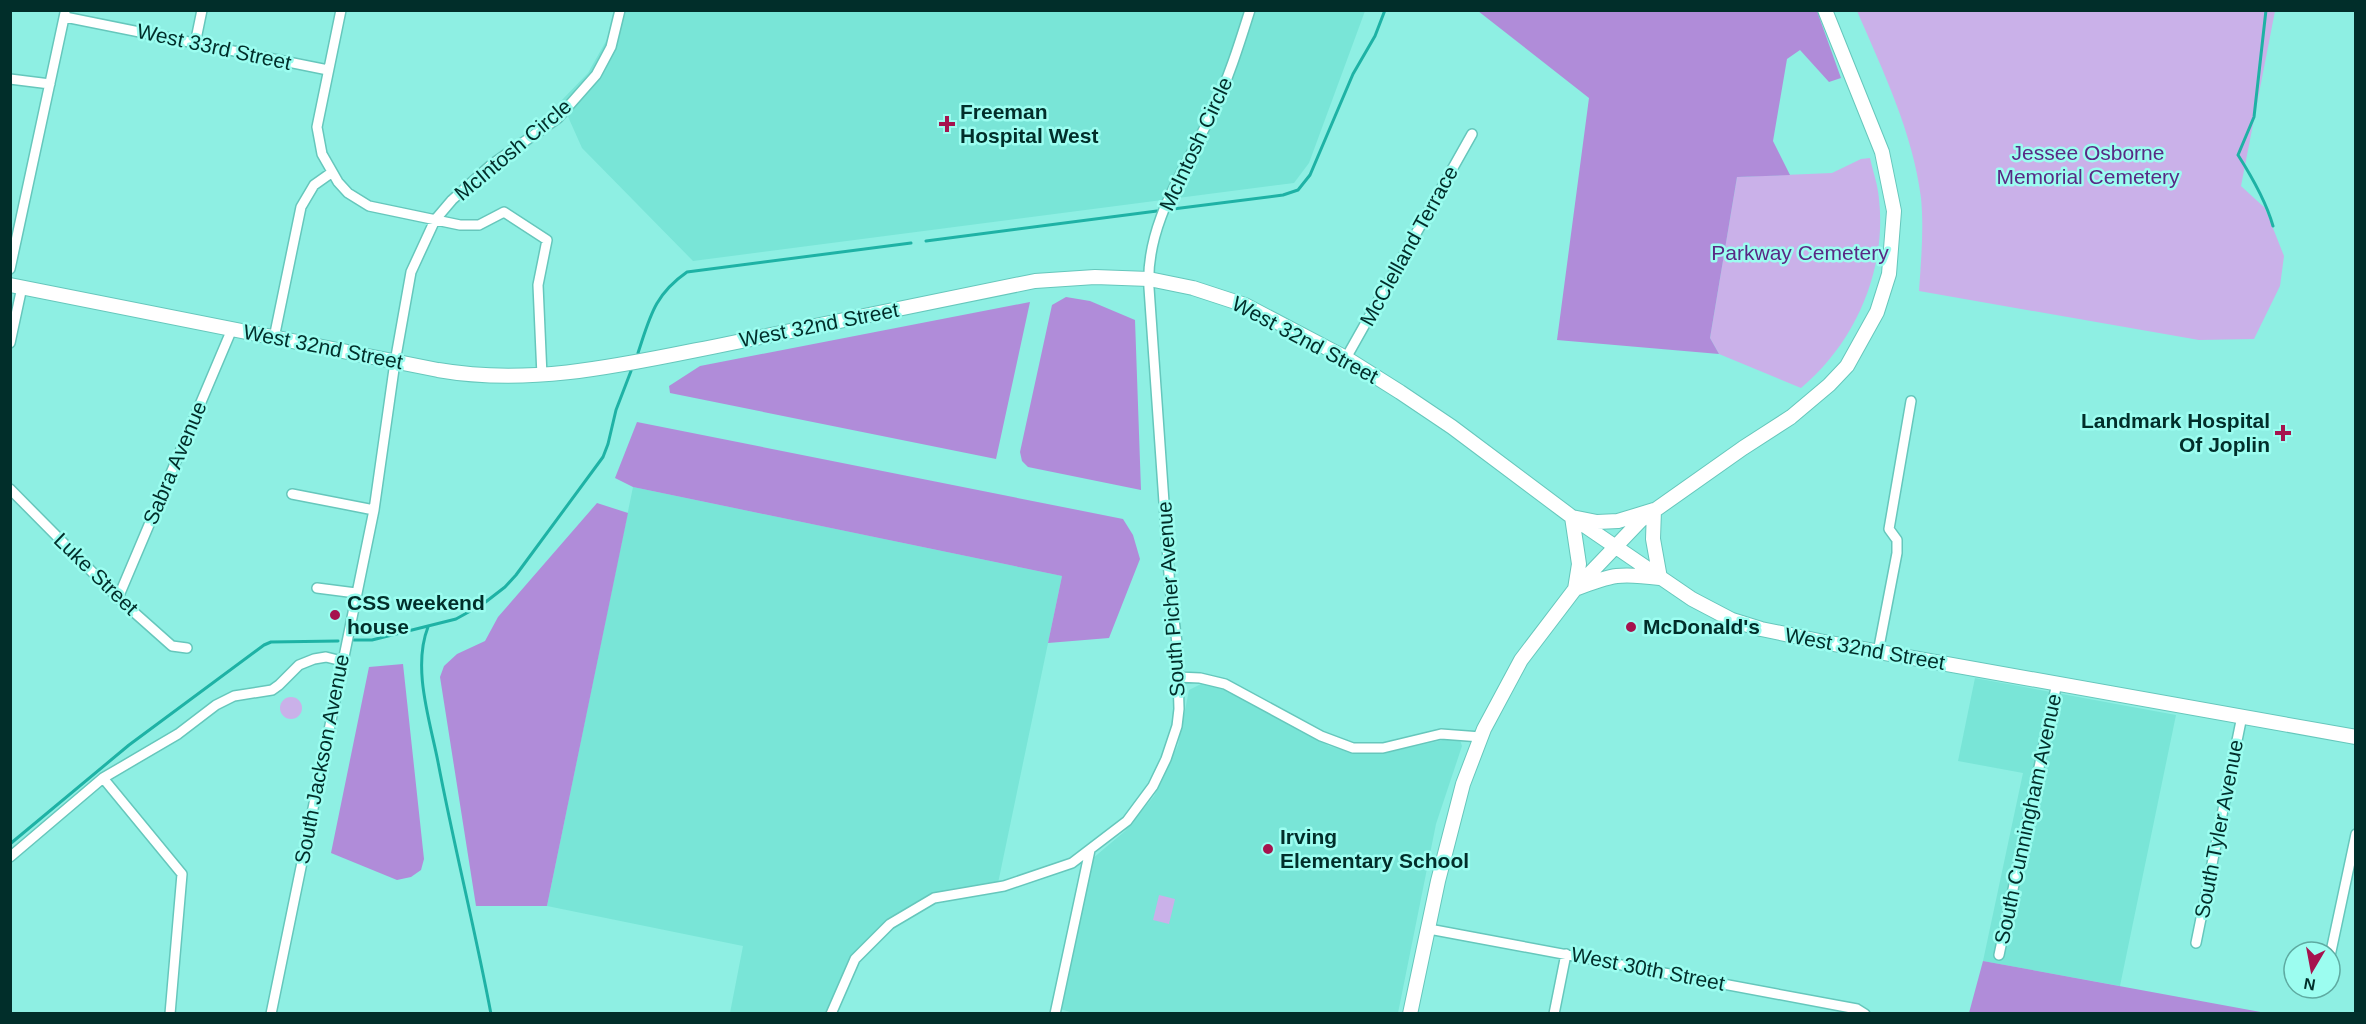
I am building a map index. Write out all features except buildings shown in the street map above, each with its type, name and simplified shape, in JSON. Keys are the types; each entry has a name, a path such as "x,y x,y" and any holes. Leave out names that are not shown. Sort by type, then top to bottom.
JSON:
{"main road":[{"path":"1410,1014 1454,815 1465,777 1481,737 1521,660 1575,589 1654,510 1791,417 1829,385 1847,366 1868,330 1883,296 1889,273 1894,211 1882,152 1825,10"},
{"name":"West 32nd Street","path":"16,286 395,362 463,374 498,377 542,376 604,368 1035,281 1095,277 1149,279 1193,288 1245,305 1346,357 1452,427 1572,517 1660,578 1692,599 1732,620 1761,629 1878,652 2355,737"},
{"path":"1575,589 1579,564 1572,517 1597,522 1618,521 1654,510"},
{"path":"1575,589 1624,573 1660,578 1653,539 1654,510"}],"street":[{"path":"195,44 202,10"},
{"path":"340,10 317,127 322,154 331,173 348,193 369,206 460,225 479,225 504,212 547,240 538,285 542,376"},
{"name":"McIntosh Circle","path":"395,362 411,272 435,220 466,186 569,107 596,75 611,47 620,10"},
{"name":"McIntosh Circle","path":"1149,279 1155,234 1224,86 1250,10"},
{"path":"10,269 65,14"},
{"name":"West 33rd Street","path":"65,14 195,44 327,70"},
{"path":"10,79 50,84"},
{"name":"McClelland Terrace","path":"1346,357 1472,134"},
{"path":"274,338 301,207 314,185 331,173"},
{"name":"South Picher Avenue","path":"831,1014 855,959 890,924 934,898 1004,886 1072,863 1127,821 1153,786 1166,759 1177,726 1177,643 1169,577 1149,279"},
{"path":"10,343 16,286"},
{"name":"Sabra Avenue","path":"118,598 232,329"},
{"name":"South Jackson Avenue","path":"271,1014 374,510 395,362"},
{"path":"1878,652 1897,553 1897,540 1889,529 1911,401"},
{"name":"Luke Street","path":"10,489 118,598 172,646 187,648"},
{"path":"292,494 374,510"},
{"path":"317,588 356,593"},
{"path":"10,857 103,778 184,730 224,700 234,696 272,690 299,664 314,658 326,657 342,661"},
{"path":"1178,677 1200,678 1225,684 1321,736 1353,748 1383,748 1441,734 1481,737"},
{"name":"South Cunningham Avenue","path":"1999,955 2057,684"},
{"name":"South Tyler Avenue","path":"2196,943 2242,716"},
{"path":"103,778 182,874 170,1014"},
{"path":"2333,940 2355,834"},
{"path":"1055,1014 1090,850"},
{"name":"West 30th Street","path":"1429,929 1846,1007 1865,1014"},
{"path":"1554,1014 1566,954"}],"shaded area":[{"name":"Freeman Hospital West","path":"615,11 1365,11 1309,163 1294,183 693,261 582,148 561,101 588,73 610,34"},
{"path":"1478,11 1817,11 1841,78 1829,82 1800,50 1787,59 1773,141 1790,175 1737,177 1710,338 1719,354 1557,340 1589,98"},
{"path":"1066,297 1090,301 1135,320 1141,490 1028,467 1022,461 1020,452 1052,305"},
{"path":"1030,302 996,459 670,393 669,386 700,366"},
{"path":"637,422 1123,519 1133,535 1140,559 1109,638 1048,643 1062,576 633,487 615,478"},
{"path":"633,487 1062,576 997,888 934,898 890,924 855,959 831,1013 730,1013 743,946 547,906"},
{"path":"597,503 628,513 547,906 476,906 440,677 444,666 457,654 485,641 498,617"},
{"path":"403,664 424,859 421,870 411,877 397,880 331,853 369,667"},
{"path":"1975,678 2176,715 2120,986 1983,961 2023,773 1958,761"},
{"name":"Irving Elementary School","path":"1203,683 1223,688 1329,746 1353,753 1381,754 1452,738 1460,740 1462,746 1436,824 1398,1013 1077,1014 1060,1009 1092,859 1125,831 1154,796 1178,745 1189,690"},
{"path":"1983,961 2266,1013 1969,1013"}],"green space":[{"name":"Jessee Osborne Memorial Cemetery","path":"1857,11 2275,11 2241,186 2265,208 2284,256 2280,286 2254,339 2199,340 1919,291 1922,221 1917,174 1896,103"},
{"name":"Parkway Cemetery","path":"1870,158 1879,199 1878,252 1863,303 1852,327 1837,349 1801,388 1719,354 1710,338 1737,177 1832,173 1861,159"},
{"path":"287,697 295,697 302,704 302,712 295,719 287,719 280,712 280,704"},
{"path":"1159,895 1175,899 1169,924 1153,920"}],"waterway":[{"path":"1173,209 1283,195 1298,190 1310,175 1353,74 1375,36 1385,10"},
{"path":"2266,10 2254,117 2238,155 2267,207 2273,226"},
{"path":"926,241 1157,211"},
{"path":"638,353 650,318 660,298 687,272 911,243"},
{"path":"354,640 372,640 456,619 483,604 505,587 603,457 616,410 631,371"},
{"path":"428,627 422,660 424,694 491,1014"},
{"path":"10,844 129,745 264,645 271,642 338,641"}],"place":[{"name":"Freeman Hospital West","path":"947,124"},
{"name":"Landmark Hospital Of Joplin","path":"2283,433"},
{"name":"CSS weekend house","path":"335,615"},
{"name":"McDonald's","path":"1631,627"},
{"name":"Irving Elementary School","path":"1268,849"}]}
